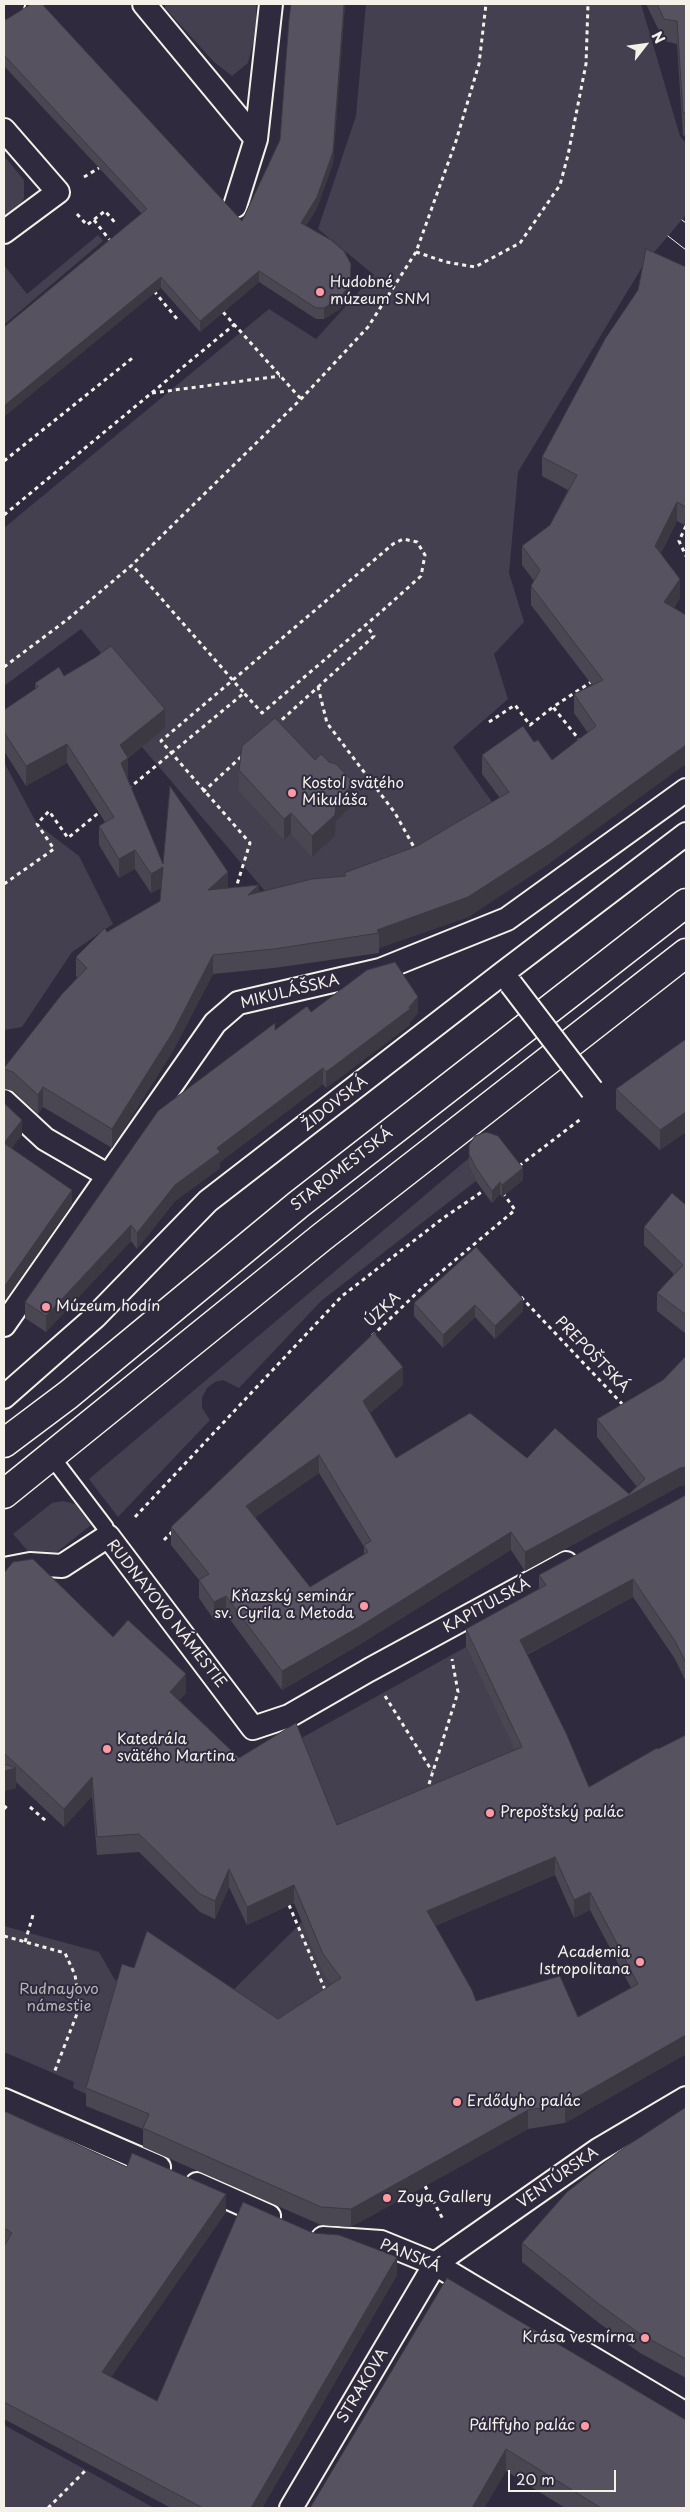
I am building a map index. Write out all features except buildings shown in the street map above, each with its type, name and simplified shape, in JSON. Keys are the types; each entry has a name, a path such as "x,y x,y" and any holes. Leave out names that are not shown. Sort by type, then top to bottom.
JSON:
{"main road":[{"name":"STAROMESTSKÁ","path":"4,1444 76,1388 299,1204 686,903"},
{"path":"4,1494 322,1237 686,953"}],"street":[{"path":"4,9 13,4"},
{"path":"144,4 256,139"},
{"path":"235,206 256,139 271,4"},
{"path":"4,130 58,192 4,232"},
{"name":"MIKULÁŠSKA","path":"6,1316 109,1176 215,1023 238,1004 380,970 507,919 686,790"},
{"name":"ŽIDOVSKÁ","path":"4,1397 95,1317 208,1202 507,979 686,834"},
{"path":"507,979 592,1090"},
{"path":"4,1101 45,1139 109,1176"},
{"name":"RUDNAYOVO NÁMESTIE","path":"4,1569 30,1564 62,1566 108,1536 253,1728 289,1716"},
{"name":"KAPITULSKÁ","path":"289,1716 369,1670 584,1553"},
{"name":"VENTÚRSKA","path":"435,2264 598,2150 686,2098"},
{"name":"PANSKÁ","path":"4,2100 318,2238 381,2242 435,2264 686,2414"},
{"name":"STRAKOVA","path":"291,2508 435,2264"}],"lane":[{"path":"51,1456 105,1527 108,1536"}],"path":[{"path":"4,666 68,619 132,566 301,399 368,327 416,252 456,141 479,64 486,4"},
{"path":"416,252 446,262 475,267 520,243 560,185 568,155 586,64 588,4"},
{"path":"58,192 87,225 105,211 117,225"},
{"path":"94,220 117,248"},
{"path":"103,247 111,241"},
{"path":"153,290 177,319"},
{"path":"223,312 301,399"},
{"path":"4,515 235,324"},
{"path":"4,461 135,356"},
{"path":"152,393 280,376"},
{"path":"686,526 679,541 686,556"},
{"path":"132,566 233,680 244,693 262,713 421,576 425,555 417,542 403,539 393,544 233,680 161,741 203,792 250,843 232,898"},
{"path":"275,726 374,636 366,624"},
{"path":"489,722 515,705 530,725 553,707 603,675"},
{"path":"318,687 327,723 396,813 419,857"},
{"path":"127,790 244,693"},
{"path":"553,707 583,746"},
{"path":"203,792 246,752"},
{"path":"4,884 54,849 38,824 49,812 68,838 105,808"},
{"path":"516,1169 586,1116"},
{"name":"ÚZKA","path":"366,1342 423,1287 515,1210 499,1188"},
{"path":"135,1517 342,1296 442,1219 483,1191"},
{"path":"472,1245 477,1252"},
{"name":"PREPOŠTSKÁ","path":"516,1292 630,1412"},
{"path":"164,1540 176,1528"},
{"path":"429,1784 458,1692 452,1655 440,1632"},
{"path":"369,1670 432,1771"},
{"path":"4,1809 9,1804"},
{"path":"30,1807 46,1821"},
{"path":"289,1905 329,1999"},
{"path":"25,1942 33,1915"},
{"path":"4,1936 65,1954 76,1975 80,2006 54,2073"},
{"path":"425,2186 458,2248"},
{"path":"48,2508 86,2470"}],"green space":[{"path":"165,4 256,4 257,29 248,63 232,76 213,61 165,8"},
{"path":"366,4 641,4 680,136 686,143 686,215 644,264 518,472 509,573 524,622 494,654 508,699 453,747 492,802 441,834 373,871 265,891 142,747 164,728 81,629 4,686 4,528 269,309 316,339 374,275 318,229 356,116"},
{"path":"4,156 24,180 24,198 16,214 4,223"},
{"path":"98,235 103,241 5,324 4,265 27,294"},
{"path":"4,762 37,824 79,856 113,924 72,952 22,1027 4,1030"},
{"path":"469,1158 469,1166 476,1181 321,1301 239,1388 223,1380 215,1382 207,1388 202,1398 202,1408 210,1420 118,1517 89,1479"},
{"path":"63,1501 75,1504 91,1525 57,1552 28,1551 13,1534 52,1503"},
{"path":"466,1647 523,1765 337,1843 296,1741"},
{"path":"302,1922 341,1997 278,2037 222,2001"},
{"name":"Rudnayovo námestie","path":"4,1926 99,1952 115,1980 122,1982 88,2095 73,2088 74,2082 4,2052"},
{"path":"4,2425 86,2470 154,2508 4,2508"}],"tram line":[{"path":"682,220 686,223"},
{"path":"668,236 686,250"}],"place":[{"name":"Hudobné múzeum SNM","path":"320,292"},
{"name":"Kostol svätého Mikuláša","path":"292,793"},
{"name":"Múzeum hodín","path":"46,1307"},
{"name":"Kňazský seminár sv. Cyrila a Metoda","path":"364,1606"},
{"name":"Katedrála svätého Martina","path":"107,1749"},
{"name":"Prepoštský palác","path":"490,1813"},
{"name":"Academia Istropolitana","path":"640,1962"},
{"name":"Erdődyho palác","path":"457,2102"},
{"name":"Zoya Gallery","path":"387,2198"},
{"name":"Krása vesmírna","path":"645,2338"},
{"name":"Pálffyho palác","path":"585,2426"}]}
